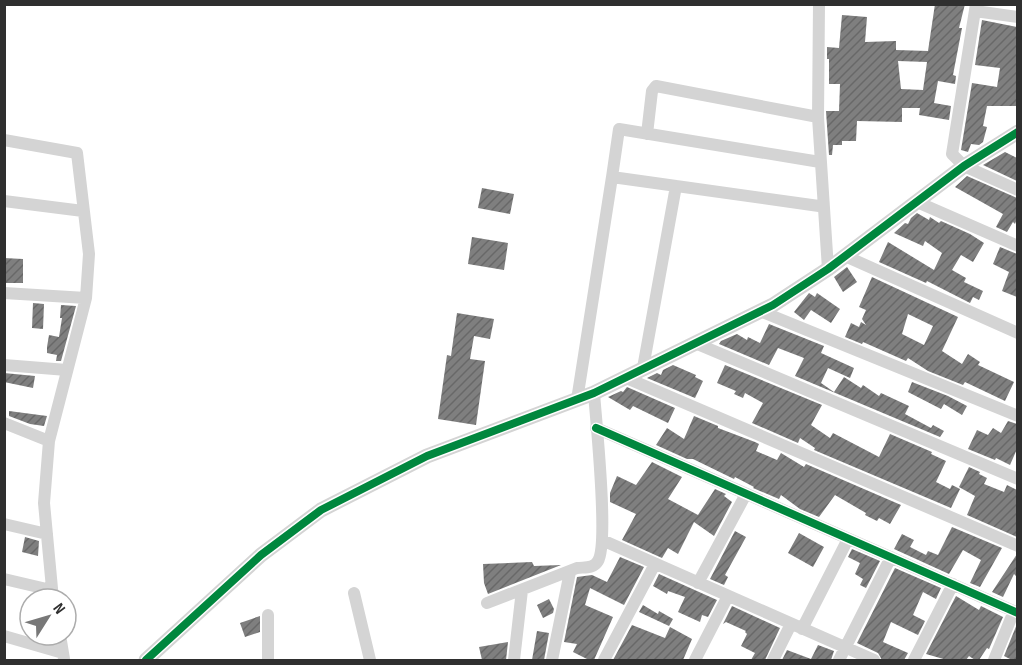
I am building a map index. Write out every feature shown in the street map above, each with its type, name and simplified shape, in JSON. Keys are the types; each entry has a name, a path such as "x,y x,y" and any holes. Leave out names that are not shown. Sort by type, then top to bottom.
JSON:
{"street":[{"path":"819,4 818,117 828,268"},
{"path":"1017,16 975,8 952,154 964,166 1017,190"},
{"path":"647,134 652,91 656,86 818,117"},
{"path":"577,400 619,129 820,162"},
{"path":"146,660 261,555 321,510 427,456 594,393 773,305 845,256 964,166 1017,132"},
{"path":"4,140 77,153 89,254 86,298 49,441 45,503 51,587"},
{"path":"612,177 819,206"},
{"path":"643,368 676,186"},
{"path":"4,201 83,211"},
{"path":"917,202 1017,246"},
{"path":"845,256 1017,333"},
{"path":"4,293 86,298"},
{"path":"760,311 1017,416"},
{"path":"695,344 1017,479"},
{"path":"4,364 67,370"},
{"path":"624,377 1017,546"},
{"path":"488,603 577,568 594,566 597,563 602,540 602,521 594,393"},
{"path":"4,423 49,441"},
{"path":"596,428 1016,612 994,660"},
{"path":"698,583 746,494"},
{"path":"4,524 47,534"},
{"path":"773,660 797,627 848,538"},
{"path":"602,540 874,660"},
{"path":"840,660 891,557"},
{"path":"604,660 655,564"},
{"path":"552,660 570,572"},
{"path":"4,579 28,587"},
{"path":"914,660 953,584"},
{"path":"514,660 522,590"},
{"path":"354,592 370,660"},
{"path":"694,660 728,596"},
{"path":"268,615 268,660"},
{"path":"4,636 64,657"}],"building":[{"path":"935,4 965,4 959,28 962,28 953,75 956,76 955,84 938,81 934,103 951,106 949,120 919,115 920,108 902,108 902,122 857,121 856,141 842,141 842,145 833,145 832,155 829,155 826,111 839,111 840,84 829,84 827,47 839,48 842,15 867,17 865,42 896,41 896,50 928,51","holes":["898,61 927,62 923,90 901,89"]},
{"path":"982,20 1017,27 1017,106 987,106 983,126 987,127 983,142 979,145 971,144 968,152 961,150 972,83 997,87 1000,68 975,65"},
{"path":"1005,152 1017,158 1017,181 983,165"},
{"path":"967,176 1017,198 1017,219 1007,232 996,227 1003,214 955,187"},
{"path":"482,188 514,194 510,214 478,208"},
{"path":"917,213 929,220 930,217 939,223 941,221 984,243 973,262 961,255 952,270 966,278 964,282 983,291 979,300 973,297 970,303 927,281 926,283 879,262 888,242 934,270 942,253 925,241 923,246 894,233 905,223 908,224"},
{"path":"472,237 508,243 504,270 468,264"},
{"path":"1000,247 1017,254 1017,297 1002,291 1009,272 993,264"},
{"path":"4,258 23,259 23,283 4,283"},
{"path":"847,267 857,282 843,292 834,277"},
{"path":"872,277 958,317 942,351 962,364 968,354 980,362 978,365 1014,382 1005,401 965,382 963,385 928,371 908,358 906,361 863,342 862,344 845,337 851,323 859,327 861,322 866,325 862,319 866,310 859,307","holes":["908,314 933,326 924,345 902,334"]},
{"path":"809,293 815,297 817,293 840,309 831,323 811,310 804,320 794,312"},
{"path":"33,303 44,304 43,329 32,328"},
{"path":"61,305 76,306 61,361 56,361 57,355 47,353 47,347 49,335 59,337 62,318 60,318"},
{"path":"457,313 494,319 490,339 474,336 470,359 485,361 476,425 438,419 447,355 451,356"},
{"path":"769,324 824,346 821,353 854,368 850,378 828,368 821,383 834,392 844,377 861,388 863,385 879,396 881,393 909,406 905,414 931,428 933,425 944,431 940,437 795,376 804,358 778,348 769,365 719,344 737,334 747,340 748,337 760,343"},
{"path":"673,365 696,375 695,377 703,381 695,398 647,378 657,373 661,375 663,370"},
{"path":"725,365 822,405 811,425 830,438 833,433 879,457 890,434 932,452 931,454 946,461 936,482 950,489 952,485 960,489 951,508 814,450 815,448 800,438 798,443 752,423 763,403 745,393 743,398 734,394 736,391 717,383"},
{"path":"4,373 35,376 33,388 4,382"},
{"path":"912,382 967,406 962,415 944,404 941,409 908,392"},
{"path":"627,387 675,408 668,423 633,406 630,410 608,397 623,392"},
{"path":"9,411 47,416 44,426 30,424 9,416"},
{"path":"694,416 759,444 756,451 777,460 781,453 804,467 806,464 901,505 890,524 879,518 877,521 865,515 866,513 835,495 819,517 800,509 781,495 779,499 735,477 734,479 693,459 687,459 656,445 667,428 684,439"},
{"path":"1008,421 1017,424 1017,449 1010,465 968,449 977,430 988,435 993,428 1001,433"},
{"path":"652,462 682,477 668,499 698,515 715,489 726,494 724,496 732,502 714,536 694,522 678,554 668,548 662,558 622,540 636,514 610,502 610,493 617,476 636,485"},
{"path":"969,467 987,478 984,484 1004,492 1007,485 1017,490 1017,537 967,515 975,496 959,487"},
{"path":"952,527 1002,548 980,587 970,583 981,560 963,550 949,574 894,549 902,534 914,540 910,547 926,555 928,551 938,555"},
{"path":"735,531 746,537 725,575 728,577 724,585 710,579"},
{"path":"799,533 824,547 813,567 788,553"},
{"path":"25,537 39,541 38,556 22,552"},
{"path":"852,549 880,561 866,588 860,585 863,579 855,574 860,563 848,557"},
{"path":"1017,554 1017,577 1014,574 1003,597 992,592"},
{"path":"620,557 644,567 624,605 590,588 585,605 613,617 594,660 589,660 573,652 577,644 564,642 577,577 592,575 607,582"},
{"path":"532,562 534,566 561,565 488,594 484,583 483,564"},
{"path":"895,568 941,588 936,599 923,592 913,615 925,621 918,635 891,622 883,642 908,653 904,660 882,660 878,653 857,643"},
{"path":"659,574 717,600 708,617 702,615 700,622 678,612 685,597 668,591 667,594 653,586"},
{"path":"956,596 979,610 981,606 1003,617 989,649 987,648 979,660 969,656 966,660 947,660 926,654"},
{"path":"549,599 554,609 553,613 543,618 537,605"},
{"path":"643,605 658,614 659,611 673,619 669,626 639,612"},
{"path":"732,606 780,628 765,660 751,660 755,653 741,646 747,634 746,631 726,622 723,624"},
{"path":"260,616 260,632 245,637 240,623"},
{"path":"1017,624 1017,660 1012,660 1004,656"},
{"path":"632,625 665,638 670,627 692,639 683,660 613,660"},
{"path":"537,631 549,633 544,660 532,660"},
{"path":"508,642 506,660 482,660 479,647"},
{"path":"818,645 834,651 831,660 782,660 787,650 811,659"}],"cycle path":[{"path":"146,660 261,555 321,510 427,456 594,393 773,305 828,269 964,166 1018,132"},
{"path":"596,428 1018,613"}]}
